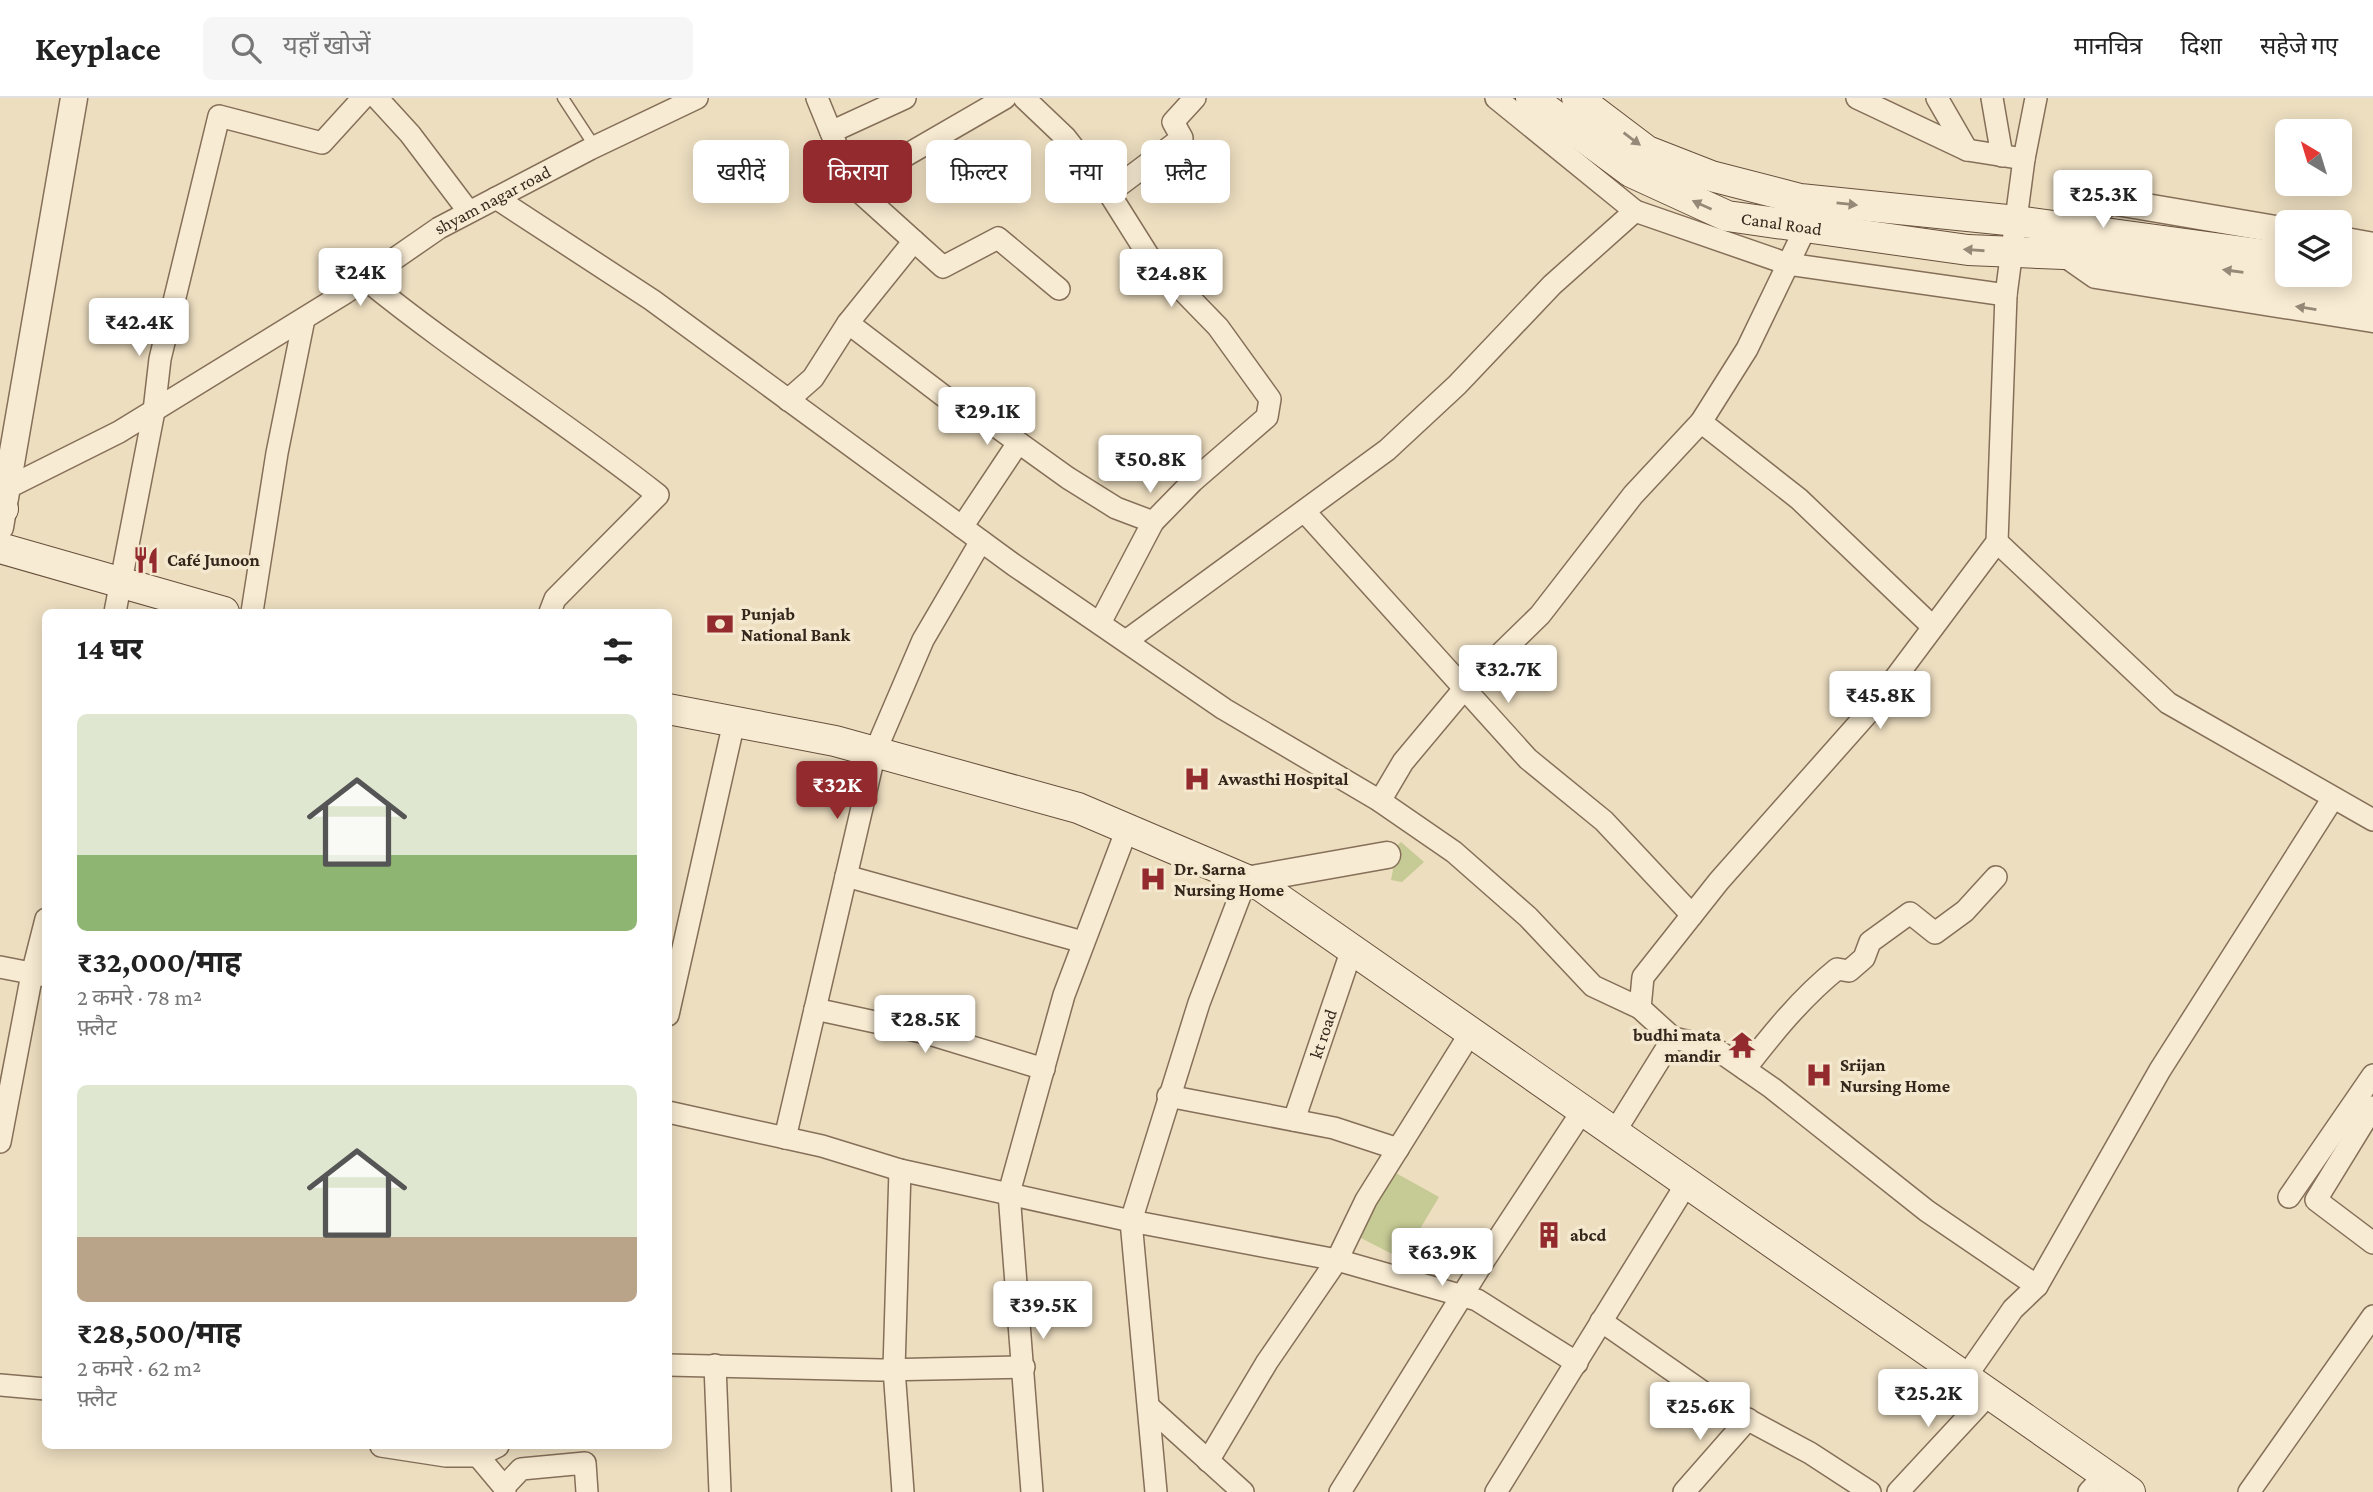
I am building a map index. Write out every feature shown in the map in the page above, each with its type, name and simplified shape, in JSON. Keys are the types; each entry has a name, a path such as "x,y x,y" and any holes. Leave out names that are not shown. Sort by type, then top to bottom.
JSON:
{"main road":[{"name":"Canal Road","path":"1531,98 1631,172 1727,216 1968,250 2012,251 2067,241"},
{"name":"Canal Road","path":"1577,98 1647,151 1711,176 1800,199 2017,221 2067,241"},
{"path":"2067,241 2275,257"},
{"path":"2138,247 2373,292"},
{"path":"2352,267 2373,270"},
{"path":"0,548 213,609"},
{"path":"672,710 835,741 1078,808 1261,886 1977,1386 2097,1483 2130,1492"}],"street":[{"path":"2,508 74,98"},
{"path":"115,609 154,411 160,359 219,116 322,143 363,98"},
{"path":"377,98 410,134 469,212"},
{"path":"817,98 834,140"},
{"path":"831,132 905,98"},
{"path":"912,152 1005,98"},
{"path":"1024,98 1067,140"},
{"path":"1127,179 1182,138 1173,122 1195,98"},
{"path":"1496,98 1635,211 1788,264 2007,295"},
{"path":"1857,98 1968,150 2024,159"},
{"path":"1937,98 1968,150"},
{"path":"1992,98 2002,156"},
{"path":"1640,1008 1643,977 1692,915 1875,705 1997,542 2007,295 2024,159 2036,98"},
{"name":"shyam nagar road","path":"2,508 119,432 304,319 439,228 690,100"},
{"path":"496,198 652,300 981,541 1224,709 1380,801 1454,852 1519,909 1593,986 1640,1008 1673,1038 1713,1047 1859,1155 1927,1211 2037,1286"},
{"path":"2275,229 2110,201 2067,241 2096,275 2373,318"},
{"path":"872,203 943,267 998,238 1059,289"},
{"path":"1100,623 1153,522 1193,481 1267,417 1269,399 1218,327 1148,255 1115,203"},
{"path":"1126,640 1387,450 1457,385 1516,319 1635,211"},
{"path":"1380,801 1403,762 1464,689 1540,615 1633,495 1702,422 1747,349 1805,229"},
{"path":"788,400 813,378 848,323 914,241"},
{"path":"2352,242 2373,246"},
{"path":"365,279 428,330 562,421 658,495 555,599 552,609"},
{"path":"252,609 277,453 304,319"},
{"path":"848,323 945,397 990,422 1116,508 1153,522"},
{"path":"1702,422 1799,499 1933,627"},
{"path":"962,527 1018,443"},
{"path":"1305,512 1528,758 1604,821 1692,915"},
{"path":"785,1138 875,752 923,640 981,541"},
{"path":"1997,542 2168,703 2373,820"},
{"path":"672,997 734,722"},
{"path":"1898,1492 1977,1386 2013,1309 2037,1286 2160,1070 2333,798"},
{"path":"1032,1492 1009,1194 1064,995 1127,829"},
{"path":"1156,1492 1131,1221 1168,1096 1246,880 1387,855"},
{"path":"846,876 1083,942"},
{"path":"1745,1069 1778,1027 1817,986 1837,969 1849,971 1864,958 1870,942 1910,913 1935,933 1965,911 1996,877"},
{"name":"kt road","path":"1294,1120 1352,949"},
{"path":"0,1142 39,975 42,951"},
{"path":"0,967 39,975"},
{"path":"815,1009 926,1033 1044,1069"},
{"path":"1208,1461 1267,1362 1337,1259 1366,1200 1471,1032"},
{"path":"1615,1133 1673,1038"},
{"path":"2289,1197 2373,1075"},
{"path":"1168,1096 1334,1128 1398,1149"},
{"path":"2373,1107 2316,1200 2373,1243"},
{"path":"1340,1492 1462,1295 1583,1110"},
{"path":"672,1113 785,1138 900,1170 1131,1221 1337,1259 1478,1300 1577,1363"},
{"path":"900,1170 894,1369 903,1492"},
{"path":"1496,1492 1687,1183"},
{"path":"2249,1492 2331,1379 2373,1315"},
{"path":"1601,1321 1748,1419 1810,1453 1870,1492"},
{"path":"672,1365 894,1369 1024,1367"},
{"path":"715,1365 720,1492"},
{"path":"0,1385 42,1390"},
{"path":"1149,1407 1243,1492"},
{"path":"1684,1492 1748,1419"},
{"path":"400,1449 446,1456 478,1456 492,1449"},
{"path":"478,1456 504,1489 521,1469 585,1462 587,1492"}],"lane":[{"path":"563,98 595,147"}],"green space":[{"path":"1401,842 1424,862 1402,882 1391,880 1393,870 1387,855"},
{"path":"1394,1172 1439,1197 1402,1259 1355,1235"}],"place":[{"name":"Café Junoon","path":"146,560"},
{"name":"Punjab National Bank","path":"720,624"},
{"name":"Awasthi Hospital","path":"1197,779"},
{"name":"Dr. Sarna Nursing Home","path":"1153,879"},
{"name":"budhi mata mandir","path":"1742,1045"},
{"name":"Srijan Nursing Home","path":"1819,1075"},
{"name":"abcd","path":"1549,1235"}]}
